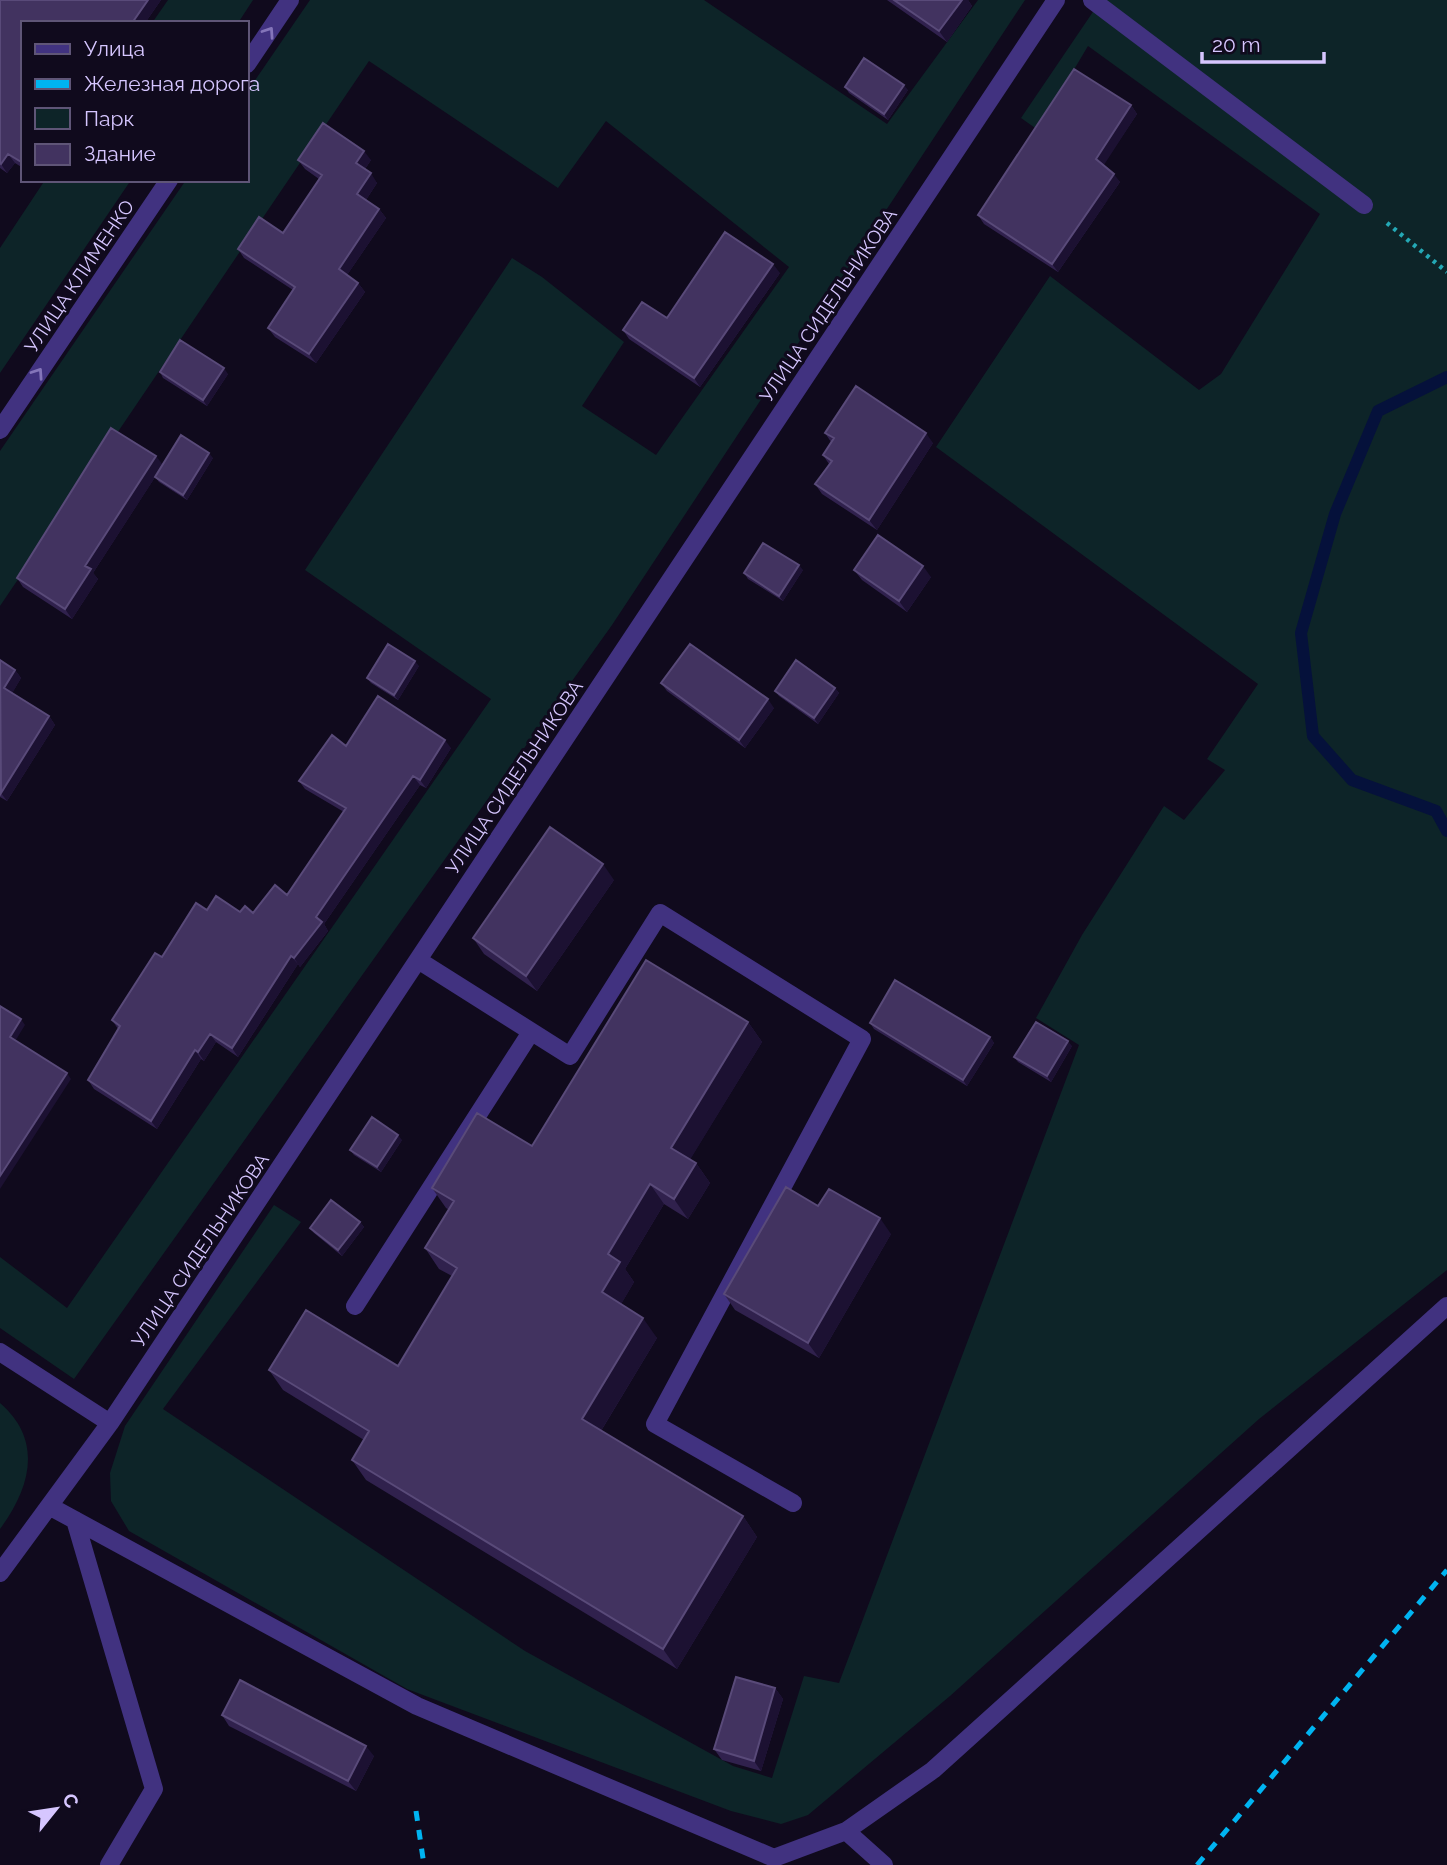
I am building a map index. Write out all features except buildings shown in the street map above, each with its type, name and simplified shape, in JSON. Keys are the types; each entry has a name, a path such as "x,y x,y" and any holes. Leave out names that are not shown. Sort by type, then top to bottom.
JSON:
{"street":[{"path":"248,63 290,0"},
{"name":"УЛИЦА СИДЕЛЬНИКОВА","path":"0,1573 110,1423 1056,0"},
{"path":"1092,0 1364,205"},
{"name":"УЛИЦА КЛИМЕНКО","path":"0,430 168,182"},
{"path":"418,960 570,1056 660,913 862,1039 655,1424 793,1503"},
{"path":"355,1306 531,1032"},
{"path":"49,1506 417,1706 774,1858 846,1831 933,1770 1447,1306"},
{"path":"0,1352 110,1423"},
{"path":"75,1520 154,1788 108,1865"},
{"path":"846,1831 884,1865"}],"path":[{"path":"1364,205 1447,272"}],"green space":[{"path":"168,0 253,0 239,21 153,21"},
{"path":"310,0 704,0 887,124 978,0 1025,0 612,625 74,1379 0,1328 0,1257 67,1308 491,699 305,570 512,258 542,277 624,342 582,406 656,455 789,267 606,121 558,188 369,61 0,606 0,451 185,182 248,182 248,91"},
{"path":"1101,0 1447,0 1447,1270 1259,1419 950,1696 808,1815 781,1824 731,1811 407,1689 129,1531 111,1501 110,1473 125,1426 274,1205 301,1222 163,1409 525,1651 733,1766 772,1778 804,1676 839,1683 1079,1045 1036,1018 1082,935 1164,806 1184,820 1225,770 1207,759 1258,684 936,447 1050,276 1199,390 1221,374 1320,214 1088,46 1038,130 1021,118"},
{"path":"44,182 130,182 0,373 0,248"},
{"path":"0,1403 23,1433 28,1465 19,1497 0,1529"}],"waterway":[{"path":"1447,377 1378,411 1335,514 1301,633 1313,736 1352,780 1436,811 1447,831"}],"railway":[{"path":"1197,1865 1447,1570"},
{"path":"416,1811 424,1865"}]}
